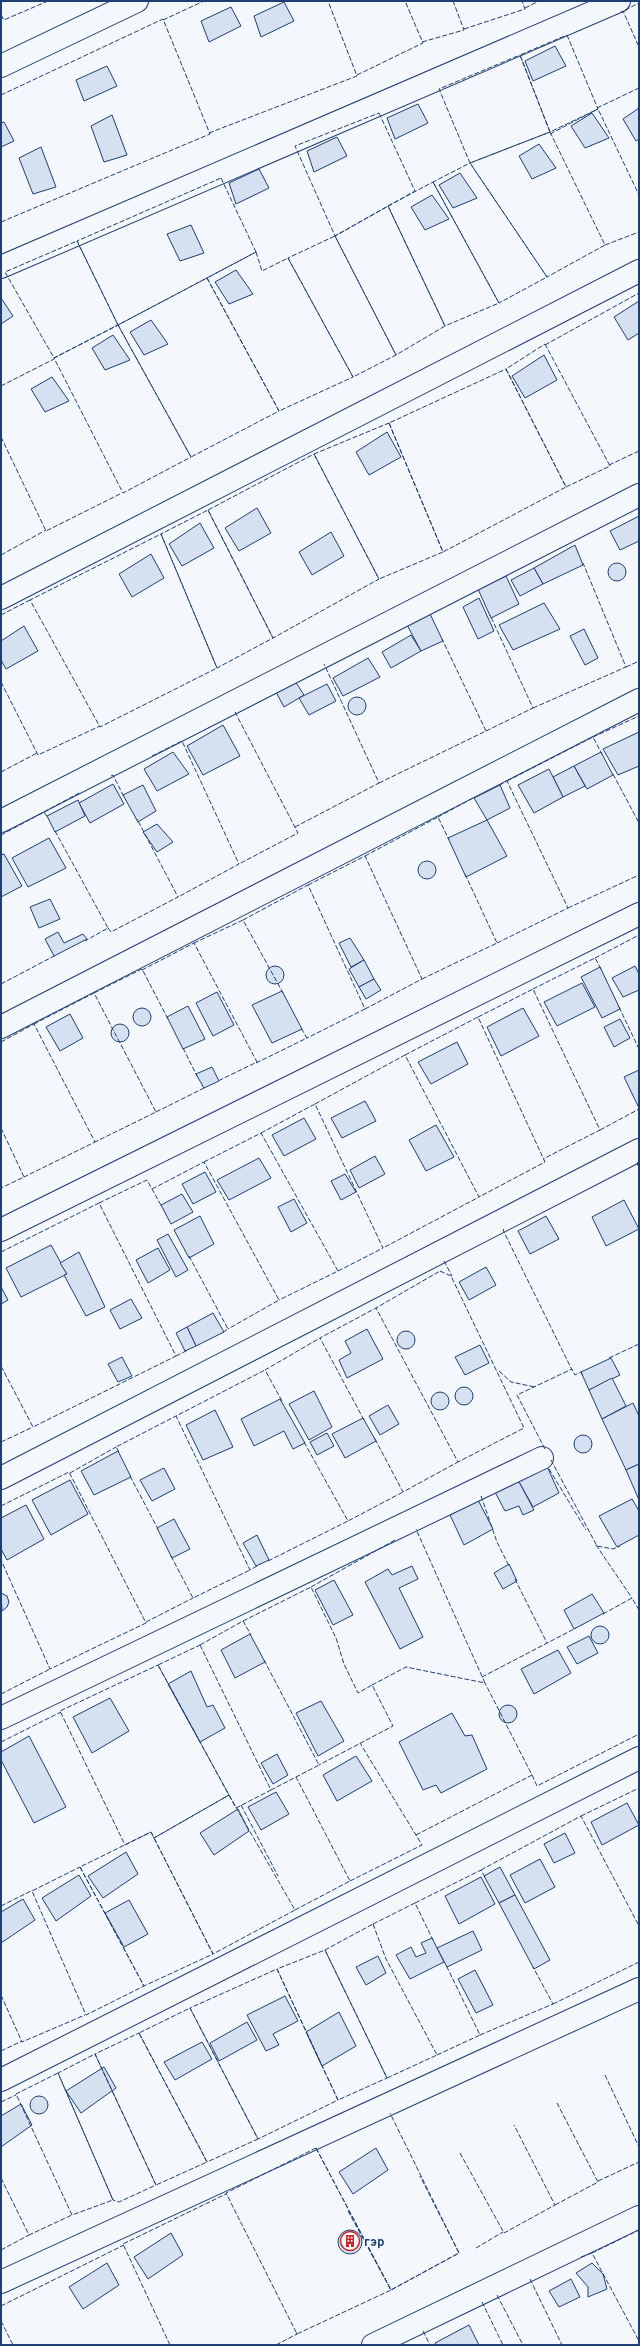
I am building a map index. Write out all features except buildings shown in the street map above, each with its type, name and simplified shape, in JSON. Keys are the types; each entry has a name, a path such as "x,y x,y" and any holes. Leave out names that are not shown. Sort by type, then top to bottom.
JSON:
{"street":[{"path":"1,66 137,1"},
{"path":"1,267 619,1"},
{"path":"1,598 639,271"},
{"path":"1,821 639,495"},
{"path":"1,1027 639,700"},
{"path":"1,1230 639,914"},
{"path":"1,1478 639,1150"},
{"path":"1,1718 542,1458"},
{"path":"1,2080 639,1758"},
{"path":"1,2282 639,1989"},
{"path":"373,2345 639,2217"}],"fence":[{"path":"1,15 4,20 48,1"},
{"path":"163,20 204,1"},
{"path":"209,133 357,76 328,1"},
{"path":"357,75 423,43 405,1"},
{"path":"422,42 464,30 453,1"},
{"path":"464,29 525,9 522,1"},
{"path":"525,8 539,1"},
{"path":"625,10 639,3"},
{"path":"621,12 623,11 639,47"},
{"path":"1,95 163,19 210,134 1,222"},
{"path":"567,35 598,109 550,132 520,55 567,35"},
{"path":"520,55 550,132 470,163 439,89 520,55"},
{"path":"597,108 639,88"},
{"path":"550,134 598,109 639,195"},
{"path":"379,113 415,191 335,236 295,146 379,113"},
{"path":"550,132 605,245 547,277 470,163 550,132"},
{"path":"470,163 547,277 499,303 433,182 470,163"},
{"path":"221,178 256,252 118,325 77,241 221,178"},
{"path":"433,182 499,303 445,326 388,206 433,182"},
{"path":"388,206 445,326 396,355 335,236 388,206"},
{"path":"605,245 639,232"},
{"path":"335,236 396,355 353,377 288,258 335,236"},
{"path":"77,241 118,325 54,358 5,272 77,241"},
{"path":"256,252 262,271 288,258 353,377 279,411 207,278 256,252"},
{"path":"207,278 279,411 191,457 118,325 207,278"},
{"path":"545,345 639,293"},
{"path":"118,325 191,457 123,493 54,358 118,325"},
{"path":"545,344 610,466 566,487 506,369 545,344"},
{"path":"1,386 54,359"},
{"path":"506,369 566,487 443,552 389,423 506,369"},
{"path":"389,423 443,552 379,579 314,454 389,423"},
{"path":"1,437 46,531 122,493"},
{"path":"609,465 639,451"},
{"path":"314,454 379,579 273,638 208,510 314,454"},
{"path":"208,510 273,638 217,668 161,534 208,510"},
{"path":"1,555 46,530"},
{"path":"161,534 217,668 100,727 30,600 161,534"},
{"path":"533,708 626,667 583,563"},
{"path":"1,615 30,600"},
{"path":"486,731 533,708 490,615"},
{"path":"379,783 486,731 442,639"},
{"path":"626,667 639,661"},
{"path":"295,827 379,783 324,664"},
{"path":"1,682 38,755 100,726"},
{"path":"235,712 298,833 239,864"},
{"path":"593,737 639,716"},
{"path":"507,781 593,737 602,754"},
{"path":"152,756 182,741 239,864 178,897"},
{"path":"1,772 37,753"},
{"path":"613,774 639,823"},
{"path":"111,776 113,775 124,797"},
{"path":"497,943 568,908 507,781 498,786"},
{"path":"44,812 81,792"},
{"path":"438,817 475,797"},
{"path":"1,835 44,812 48,818"},
{"path":"365,856 438,817 449,840"},
{"path":"108,928 111,932 178,897 137,819"},
{"path":"55,831 108,928 85,941"},
{"path":"308,885 365,856 422,979 365,1009"},
{"path":"422,979 497,943 465,874"},
{"path":"568,908 639,875"},
{"path":"243,920 308,885 365,1009 307,1038"},
{"path":"194,943 243,920 283,993"},
{"path":"595,958 639,935"},
{"path":"142,970 194,943 257,1062 218,1081"},
{"path":"1,984 56,955"},
{"path":"533,989 595,958 601,969"},
{"path":"94,993 142,969 168,1019"},
{"path":"478,1017 533,989 600,1130 543,1159"},
{"path":"34,1024 94,993 156,1112 95,1142"},
{"path":"619,1007 639,1049"},
{"path":"405,1055 478,1017 545,1162 479,1197"},
{"path":"1,1042 34,1024 95,1142 24,1177"},
{"path":"256,1063 307,1038 301,1028"},
{"path":"183,1048 197,1076"},
{"path":"315,1104 405,1055 479,1197 383,1248"},
{"path":"156,1112 204,1088 202,1085"},
{"path":"261,1133 315,1104 383,1248 338,1271"},
{"path":"600,1130 639,1109"},
{"path":"1,1128 24,1177 1,1188"},
{"path":"204,1162 261,1133 338,1271 279,1300"},
{"path":"152,1189 204,1162 279,1300 228,1329"},
{"path":"639,1162 637,1163 639,1169"},
{"path":"99,1203 147,1180 162,1207"},
{"path":"1,1252 99,1203 176,1356 33,1427 1,1366"},
{"path":"504,1229 503,1230 572,1370"},
{"path":"189,1256 228,1329 222,1333"},
{"path":"444,1261 452,1276"},
{"path":"440,1271 451,1276 524,1428 458,1462 376,1308 440,1271"},
{"path":"364,1420 320,1338 376,1308"},
{"path":"282,1401 265,1370 320,1338"},
{"path":"609,1358 639,1344"},
{"path":"176,1356 188,1350"},
{"path":"545,1449 517,1395 572,1369 575,1375 581,1372 582,1375"},
{"path":"257,1566 250,1570 176,1416 265,1370"},
{"path":"499,1371 511,1382 535,1387"},
{"path":"119,1452 116,1447 176,1416"},
{"path":"1,1442 33,1427"},
{"path":"375,1439 403,1492 458,1462"},
{"path":"304,1442 348,1521 403,1492"},
{"path":"70,1473 116,1447"},
{"path":"551,1460 597,1546 613,1549 620,1546"},
{"path":"549,1469 586,1530"},
{"path":"1,1506 69,1472 146,1623 50,1669 1,1560"},
{"path":"130,1476 158,1529"},
{"path":"481,1496 497,1542 509,1566"},
{"path":"268,1561 348,1521"},
{"path":"372,1685 406,1667 485,1683 416,1529"},
{"path":"311,1587 395,1540"},
{"path":"596,1545 632,1598"},
{"path":"171,1556 193,1598 250,1570"},
{"path":"515,1579 547,1643"},
{"path":"243,1621 311,1587 336,1638 344,1664 358,1693 372,1685 393,1726 319,1765"},
{"path":"146,1622 193,1598"},
{"path":"603,1614 632,1598 639,1610"},
{"path":"200,1645 243,1621 251,1635"},
{"path":"482,1677 576,1628"},
{"path":"200,1645 271,1790 236,1808 158,1665 200,1645"},
{"path":"264,1660 319,1765 271,1790"},
{"path":"158,1665 229,1795 154,1838 151,1832 125,1845 60,1711 158,1665"},
{"path":"1,1694 50,1669 49,1668"},
{"path":"416,1835 532,1775 485,1683"},
{"path":"1,1742 61,1712"},
{"path":"532,1775 537,1786 639,1734"},
{"path":"350,1881 422,1845 360,1743"},
{"path":"295,1910 350,1881 296,1777"},
{"path":"581,1816 639,1788"},
{"path":"229,1795 295,1910 213,1954 154,1838 229,1795"},
{"path":"241,1805 278,1876"},
{"path":"481,1870 581,1816 639,1926"},
{"path":"151,1832 213,1954 144,1986 80,1867 151,1832"},
{"path":"80,1867 144,1986 86,2015 32,1891 80,1867"},
{"path":"415,1903 481,1870 485,1877"},
{"path":"1,1906 33,1890"},
{"path":"373,1924 415,1903 433,1940"},
{"path":"373,1924 386,1959 437,2055 387,2078 325,1950 373,1924"},
{"path":"325,1950 387,2078 338,2100 277,1969 325,1950"},
{"path":"553,2004 639,1962"},
{"path":"437,2055 480,2035 446,1965"},
{"path":"480,2035 553,2004 533,1967"},
{"path":"277,1969 338,2100 258,2139 190,2008 277,1969"},
{"path":"1,1995 22,2042 85,2015"},
{"path":"190,2008 258,2139 207,2162 139,2033 190,2008"},
{"path":"139,2033 207,2162 156,2185 95,2054 139,2033"},
{"path":"1,2051 22,2041"},
{"path":"95,2054 156,2185 119,2202 113,2200 58,2073 95,2054"},
{"path":"58,2073 113,2200 72,2215 16,2094 58,2073"},
{"path":"605,2075 639,2147"},
{"path":"1,2102 16,2095"},
{"path":"555,2205 598,2182 557,2103"},
{"path":"348,2211 391,2290 459,2253 390,2113"},
{"path":"460,2153 504,2233 555,2205 514,2125"},
{"path":"316,2148 391,2290 459,2253 420,2176"},
{"path":"316,2148 391,2290 297,2334 226,2193 316,2148"},
{"path":"598,2181 639,2162"},
{"path":"1,2178 29,2235 72,2215"},
{"path":"170,2345 123,2244 226,2194"},
{"path":"592,2253 639,2230"},
{"path":"476,2248 503,2232"},
{"path":"1,2250 29,2235"},
{"path":"1,2306 124,2245"},
{"path":"581,2257 592,2253 639,2341"},
{"path":"530,2279 562,2345"},
{"path":"497,2295 523,2345"},
{"path":"482,2302 503,2345"},
{"path":"1,2321 13,2345"},
{"path":"423,2331 430,2345"},
{"path":"276,2345 297,2334 296,2333"}],"place":[{"name":"гэр","path":"350,2241"}]}
